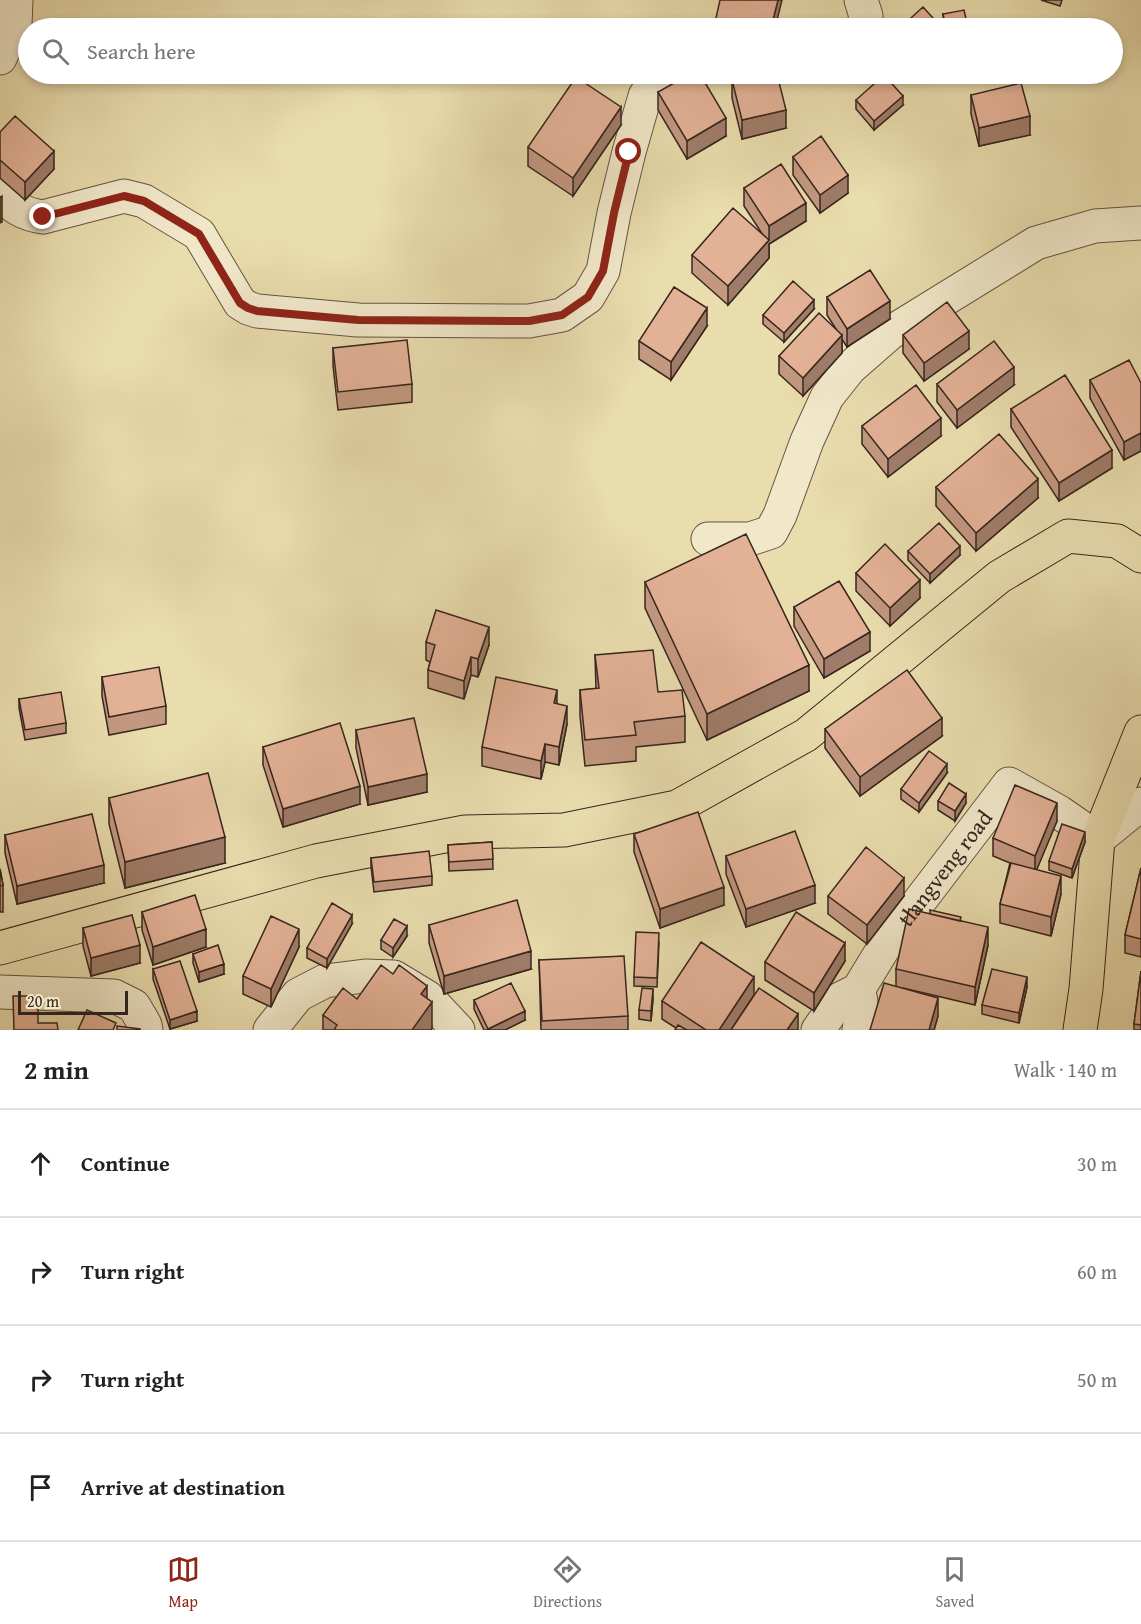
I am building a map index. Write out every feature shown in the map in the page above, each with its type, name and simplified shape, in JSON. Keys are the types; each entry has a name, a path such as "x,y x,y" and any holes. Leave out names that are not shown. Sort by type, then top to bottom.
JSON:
{"highway":[{"path":"0,948 316,861 465,832 564,830 677,807 806,735 999,577 1068,536 1117,542 1141,556"},
{"path":"1080,1030 1086,990 1098,838 1141,732"}],"street":[{"path":"0,58 15,24 16,0"},
{"path":"861,0 866,18"},
{"path":"0,194 15,208 30,215 43,217 124,196 144,201 199,234 240,303 257,311 358,320 529,321 562,315 571,309 588,297 603,271 629,152 645,96 653,84"},
{"path":"708,539 750,539 771,532 827,397 850,368 890,333 1036,243 1095,226 1141,223"},
{"name":"tlangveng road","path":"818,1030 840,999 858,990 883,949 1009,784 1059,812 1098,838"},
{"path":"1098,838 1141,804"},
{"path":"270,1030 298,995 325,981 365,976 394,977 427,997 458,1030"},
{"path":"858,990 863,1012 859,1030"},
{"path":"0,992 114,996 134,1006 146,1030"}],"building":[{"path":"720,0 778,0 774,18 716,18"},
{"path":"923,7 933,18 911,18"},
{"path":"964,10 966,18 944,18 943,14"},
{"path":"571,84 586,84 621,107 573,178 528,147"},
{"path":"672,84 706,84 726,118 687,141 658,92"},
{"path":"733,84 780,84 786,110 742,120"},
{"path":"874,84 892,84 903,96 874,121 856,100"},
{"path":"1021,84 1030,116 979,128 971,95"},
{"path":"15,116 54,151 25,182 0,160 0,132"},
{"path":"821,136 848,175 820,195 793,157"},
{"path":"781,164 806,203 769,226 744,188"},
{"path":"733,208 769,240 728,286 692,255"},
{"path":"870,270 890,301 847,329 827,297"},
{"path":"793,281 814,300 784,333 763,315"},
{"path":"674,287 707,308 671,362 639,341"},
{"path":"947,302 969,331 924,363 903,335"},
{"path":"819,313 842,335 803,378 779,356"},
{"path":"407,340 412,384 338,392 333,348"},
{"path":"994,341 1014,367 957,410 937,384"},
{"path":"1129,360 1141,383 1141,433 1124,442 1090,380"},
{"path":"1065,375 1112,450 1059,483 1011,409"},
{"path":"916,385 941,418 888,459 862,426"},
{"path":"999,434 1038,479 976,533 936,487"},
{"path":"939,523 960,546 930,574 908,551"},
{"path":"746,534 809,665 707,714 645,582"},
{"path":"885,544 920,580 890,608 856,573"},
{"path":"839,581 870,632 824,659 794,607"},
{"path":"436,610 489,627 478,659 471,657 464,681 428,670 435,645 426,642"},
{"path":"653,650 658,692 682,690 685,716 634,722 636,735 585,740 580,690 599,688 595,655"},
{"path":"159,667 166,706 109,717 102,677"},
{"path":"907,670 942,718 860,777 825,729"},
{"path":"496,677 557,690 554,703 567,706 559,747 545,744 541,761 482,747"},
{"path":"61,692 66,723 25,730 19,699"},
{"path":"414,718 427,774 368,787 356,730"},
{"path":"340,723 360,786 283,809 263,747"},
{"path":"929,751 947,764 919,803 901,789"},
{"path":"208,773 225,837 125,862 109,798"},
{"path":"949,783 966,794 955,811 938,801"},
{"path":"1015,785 1057,803 1035,856 993,838"},
{"path":"698,812 724,887 660,909 634,834"},
{"path":"92,814 104,865 17,886 5,835"},
{"path":"1062,824 1085,832 1072,869 1049,861"},
{"path":"795,831 815,885 746,909 726,856"},
{"path":"492,842 493,859 449,862 448,845"},
{"path":"866,847 904,878 867,925 828,896"},
{"path":"429,851 432,876 374,882 371,858"},
{"path":"1011,863 1061,876 1051,917 1000,904"},
{"path":"1141,868 1141,939 1125,935"},
{"path":"0,869 3,885 0,886"},
{"path":"195,895 206,929 153,947 142,912"},
{"path":"517,900 531,951 444,976 429,925"},
{"path":"332,903 352,915 327,959 307,948"},
{"path":"909,909 988,927 975,987 896,969"},
{"path":"930,910 961,917 960,921 930,914"},
{"path":"796,912 845,943 814,993 765,962"},
{"path":"132,915 140,945 91,958 83,928"},
{"path":"271,916 299,929 271,989 243,976"},
{"path":"394,919 407,926 393,948 381,940"},
{"path":"636,932 659,933 657,978 634,977"},
{"path":"701,942 754,977 719,1030 706,1030 662,1001"},
{"path":"218,945 224,964 199,972 193,954"},
{"path":"624,956 628,1016 542,1021 539,960"},
{"path":"180,961 197,1011 170,1020 153,969"},
{"path":"381,965 393,974 399,965 427,986 421,994 432,1002 412,1030 334,1030 337,1025 323,1015 343,988 357,999"},
{"path":"992,969 1027,977 1019,1013 982,1005"},
{"path":"1141,971 1141,1025 1134,1024"},
{"path":"511,983 525,1011 488,1029 474,1000"},
{"path":"884,983 938,998 929,1030 870,1030"},
{"path":"642,988 653,989 651,1011 639,1010"},
{"path":"759,988 798,1014 787,1030 731,1030"},
{"path":"13,996 38,996 38,1023 57,1023 58,1030 14,1030"},
{"path":"87,1010 116,1023 113,1030 78,1030"},
{"path":"678,1025 687,1030 675,1030"},
{"path":"117,1026 140,1029 140,1030 117,1030"}],"route":[{"path":"43,217 124,196 144,201 199,234 240,303 257,311 358,320 529,321 562,315 588,297 603,271 629,152"}]}
